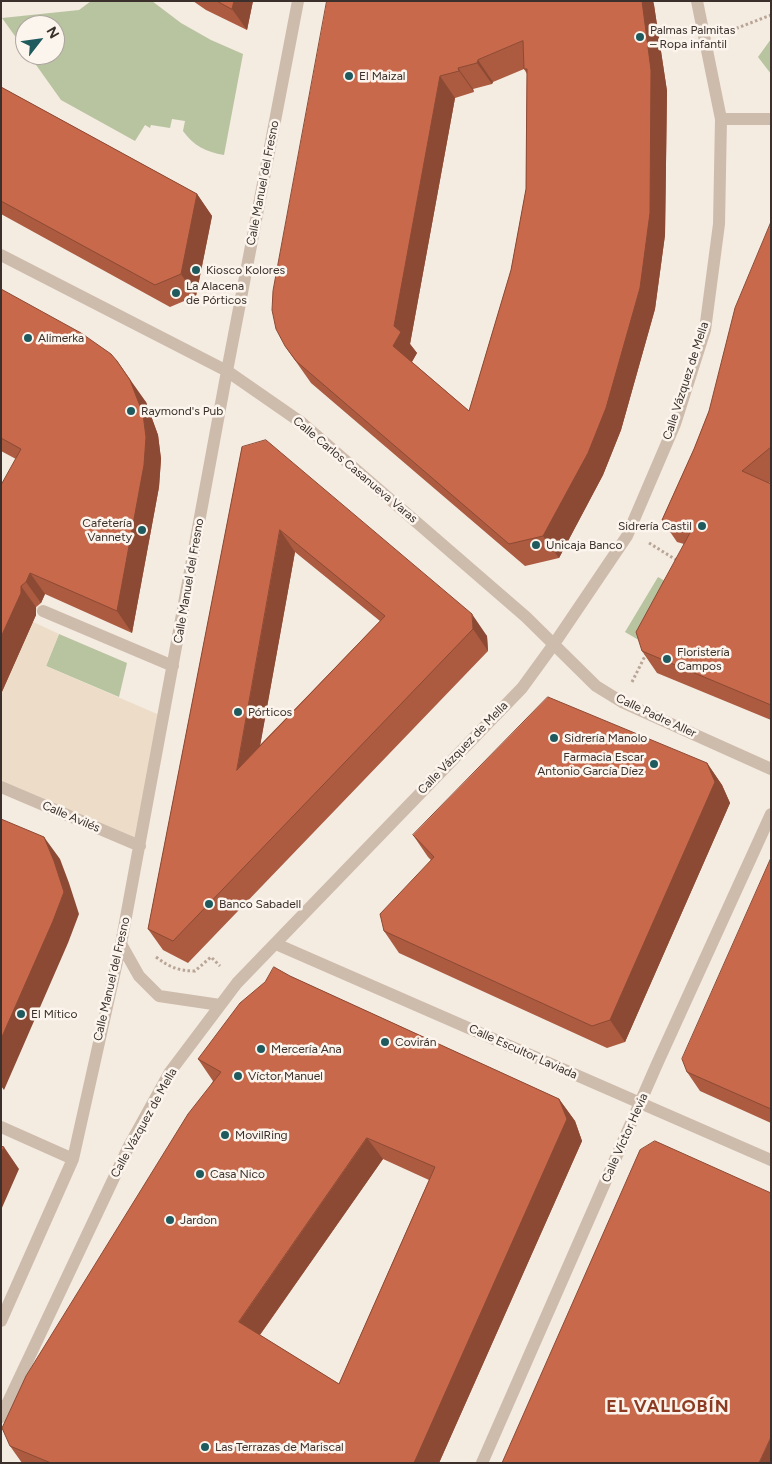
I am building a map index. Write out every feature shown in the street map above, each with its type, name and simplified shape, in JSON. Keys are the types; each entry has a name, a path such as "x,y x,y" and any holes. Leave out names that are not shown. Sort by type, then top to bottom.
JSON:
{"street":[{"name":"Calle Manuel del Fresno","path":"73,1159 121,944 298,1"},
{"name":"Calle Vázquez de Mella","path":"1,1417 128,1148 170,1072 237,983 522,688 554,644 629,532 675,424 705,330 719,224 721,118 697,1"},
{"path":"721,118 771,119"},
{"name":"Calle Carlos Casanueva Varas","path":"1,255 227,372 302,423 554,644"},
{"path":"43,611 173,666"},
{"name":"Calle Padre Aller","path":"554,644 596,686 622,702 771,769"},
{"name":"Calle Avilés","path":"1,787 140,846"},
{"name":"Calle Víctor Hevia","path":"482,1463 657,1064 771,814"},
{"path":"121,944 139,976 159,996 220,1004"},
{"name":"Calle Escultor Laviada","path":"276,944 771,1160"},
{"path":"1,1127 73,1159 1,1321"}],"path":[{"path":"706,41 771,15"},
{"path":"629,532 682,564"},
{"path":"622,702 647,652"},
{"path":"153,951 167,965 182,971 195,971 211,957 237,983"}],"green space":[{"path":"91,1 152,1 181,23 211,40 243,54 224,155 206,150 192,141 183,131 185,121 172,119 170,128 151,125 150,128 145,125 135,141 61,100 36,65 65,65 65,15 31,15 79,10"},
{"path":"15,17 15,36 2,18"},
{"path":"771,39 771,74 758,57"},
{"path":"658,577 672,585 642,642 625,632"},
{"path":"59,634 127,663 119,697 46,666"}],"shaded area":[{"path":"1,575 45,594 31,621 59,634 46,666 164,717 140,846 1,787"}],"building":[{"path":"217,1 234,1 232,9"},
{"path":"327,1 642,1 651,70 650,213 640,288 606,408 588,453 543,536 509,544 296,361 276,329 272,310 273,291","holes":["523,41 524,69 527,69 526,189 511,270 469,411 393,346 401,332 394,326 440,76 459,71 458,68 477,63 478,60"]},
{"path":"1,87 197,194 181,274 155,285 1,201"},
{"path":"771,222 771,447 742,471 771,484 771,705 642,651 636,632 691,531 662,520 709,411 735,308"},
{"path":"1,289 81,333 111,354 130,380 143,414 146,437 144,465 117,611 30,573 26,582 21,586 21,593 1,637 1,485 21,449 1,438"},
{"path":"266,440 472,614 473,629 173,941 148,929 242,447","holes":["280,530 385,616 237,770"]},
{"path":"548,697 707,763 715,782 610,1020 592,1026 384,931 380,914 434,857 413,835"},
{"path":"1,819 44,837 64,892 1,1039"},
{"path":"771,858 771,1109 687,1072 682,1059"},
{"path":"274,967 559,1099 567,1119 414,1463 51,1463 10,1446 2,1428 26,1376 188,1114 221,1072 198,1059 240,1003 265,982","holes":["367,1138 435,1167 339,1384 239,1322"]},
{"path":"655,1141 771,1193 771,1437 759,1463 502,1463 640,1150"}],"place":[{"name":"Palmas Palmitas – Ropa infantil","path":"640,37"},
{"name":"El Maizal","path":"349,76"},
{"name":"Kiosco Kolores","path":"196,270"},
{"name":"La Alacena de Pórticos","path":"176,293"},
{"name":"Alimerka","path":"28,338"},
{"name":"Raymond's Pub","path":"131,411"},
{"name":"Sidrería Castil","path":"702,526"},
{"name":"Cafetería Vannety","path":"142,530"},
{"name":"Unicaja Banco","path":"536,545"},
{"name":"Floristería Campos","path":"667,659"},
{"name":"Pórticos","path":"238,712"},
{"name":"Sidrería Manolo","path":"554,738"},
{"name":"Farmacia Escar Antonio García Díez","path":"654,764"},
{"name":"Banco Sabadell","path":"209,904"},
{"name":"El Mítico","path":"21,1014"},
{"name":"Covirán","path":"385,1042"},
{"name":"Mercería Ana","path":"261,1049"},
{"name":"Víctor Manuel","path":"238,1076"},
{"name":"MovilRing","path":"225,1135"},
{"name":"Casa Nico","path":"200,1174"},
{"name":"Jardon","path":"170,1220"},
{"name":"Las Terrazas de Mariscal","path":"205,1447"}],"district":[{"name":"EL VALLOBÍN","path":"668,1407"}]}
